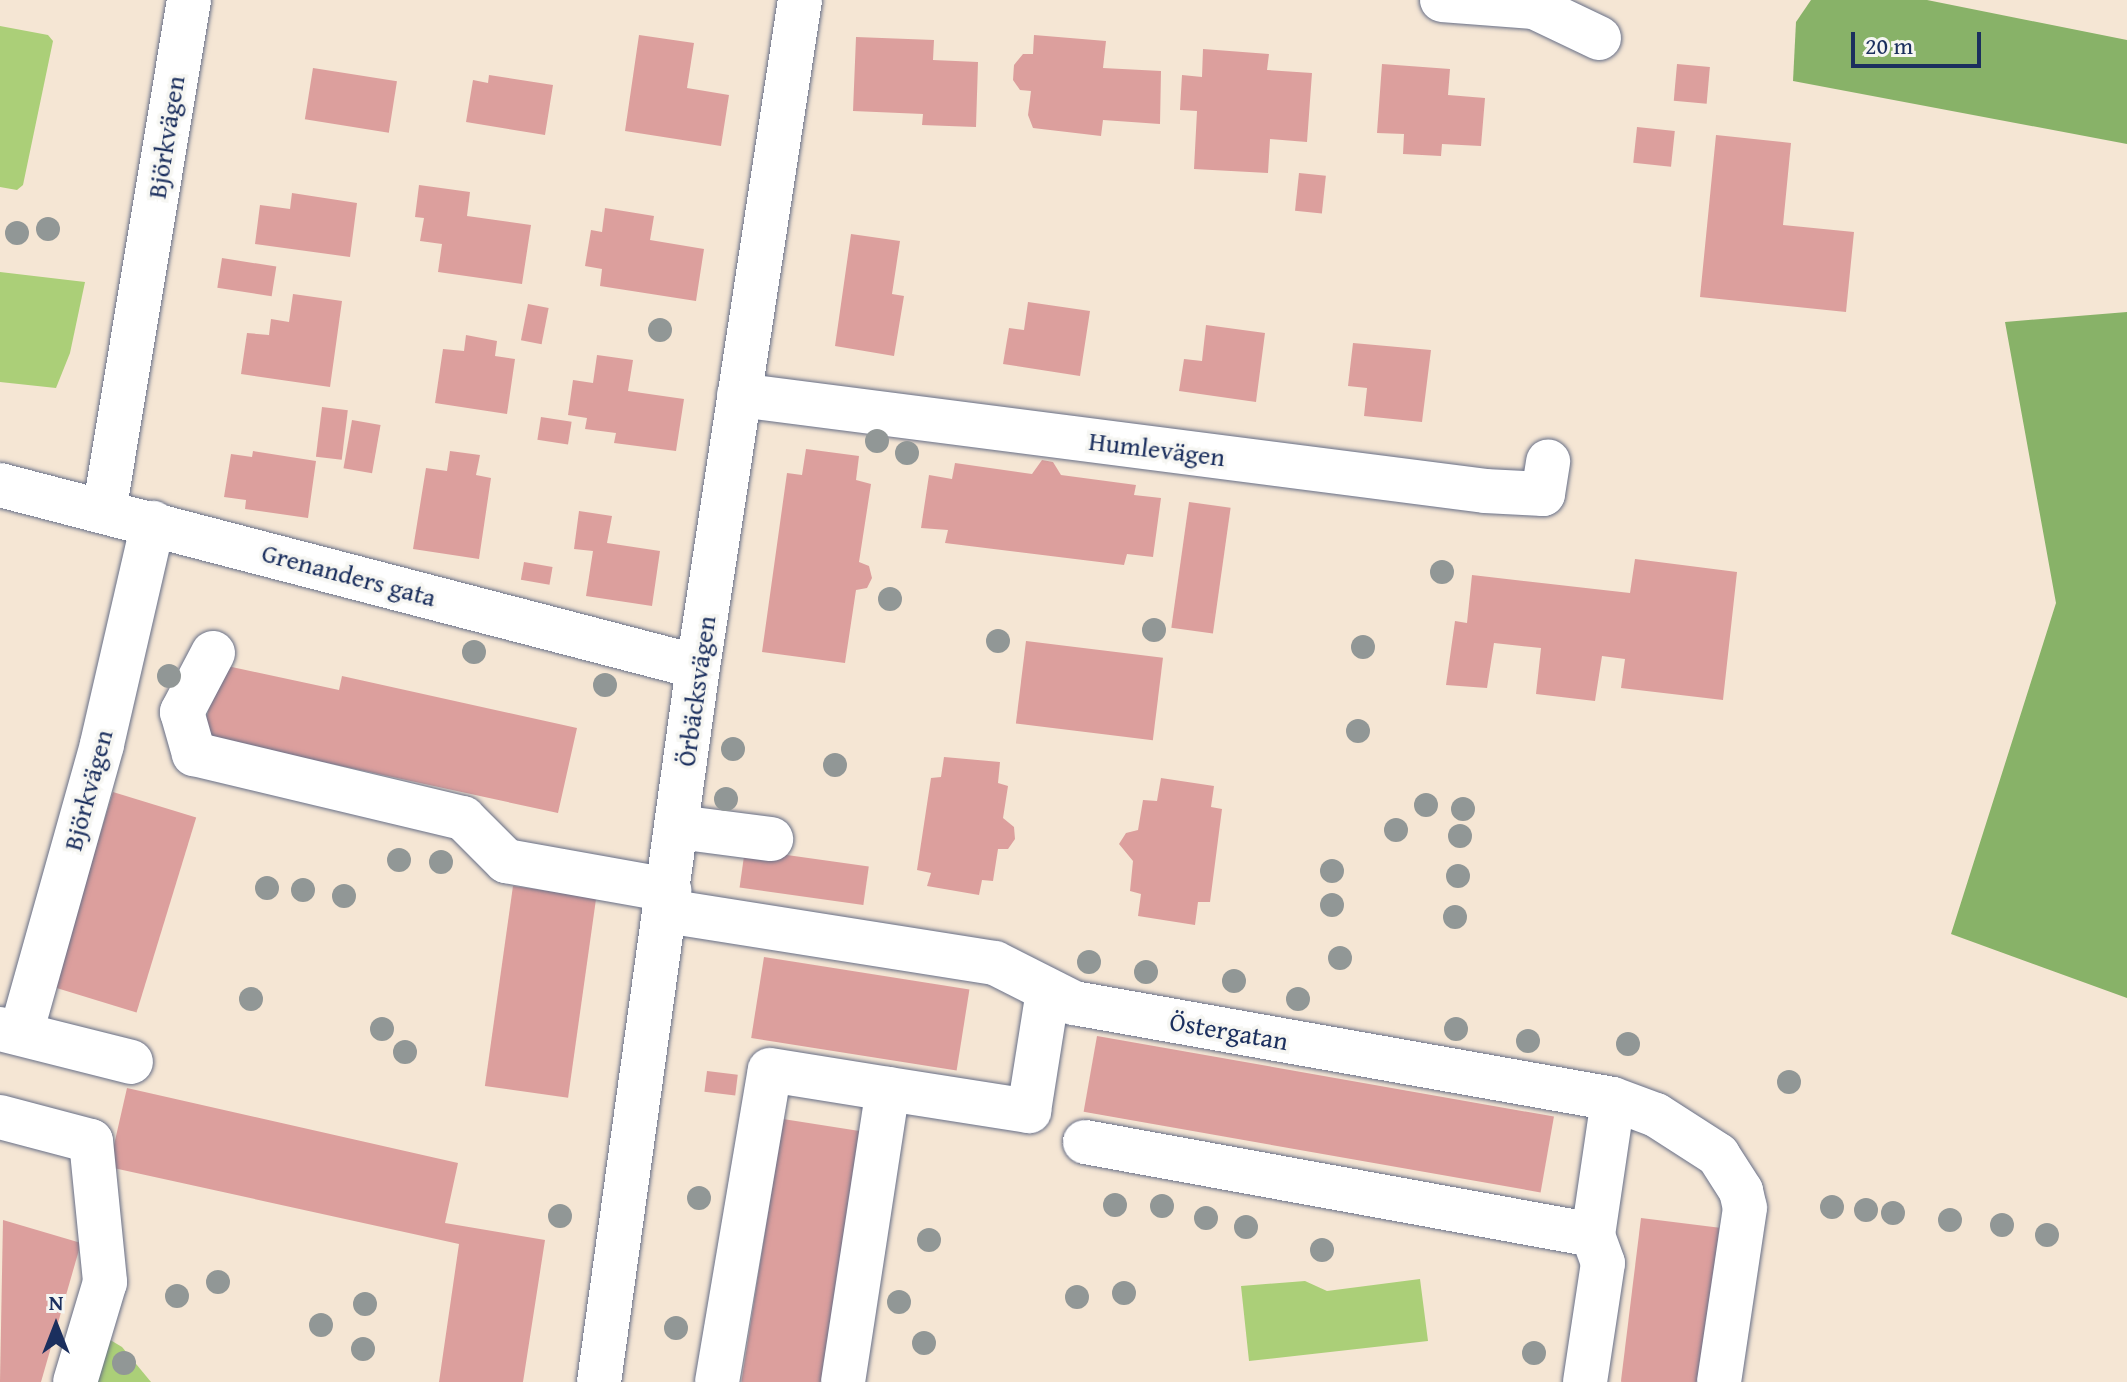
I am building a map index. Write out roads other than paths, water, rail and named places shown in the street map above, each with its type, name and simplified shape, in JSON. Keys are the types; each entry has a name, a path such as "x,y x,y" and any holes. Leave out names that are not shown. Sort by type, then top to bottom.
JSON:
{"street":[{"name":"Björkvägen","path":"104,512 189,0"},
{"name":"Örbäcksvägen","path":"599,1382 698,667 800,0"},
{"path":"1442,0 1534,7 1599,38"},
{"name":"Humlevägen","path":"739,395 1258,478 1543,494 1548,461"},
{"name":"Grenanders gata","path":"0,485 698,667"},
{"name":"Björkvägen","path":"10,1031 102,744 153,523"},
{"name":"Östergatan","path":"213,653 182,712 194,754 463,818 506,861 668,900 995,963 1074,1003 1613,1099 1702,1142 1718,1155 1741,1191 1745,1208 1719,1382"},
{"path":"678,827 771,839"},
{"path":"717,1382 770,1070 1029,1111 1048,991"},
{"path":"10,1031 131,1062"},
{"path":"843,1382 888,1089"},
{"path":"1585,1382 1603,1263 1593,1235 1613,1099"},
{"path":"0,1117 91,1141 105,1282 75,1382"},
{"path":"1085,1142 1593,1235"}]}
